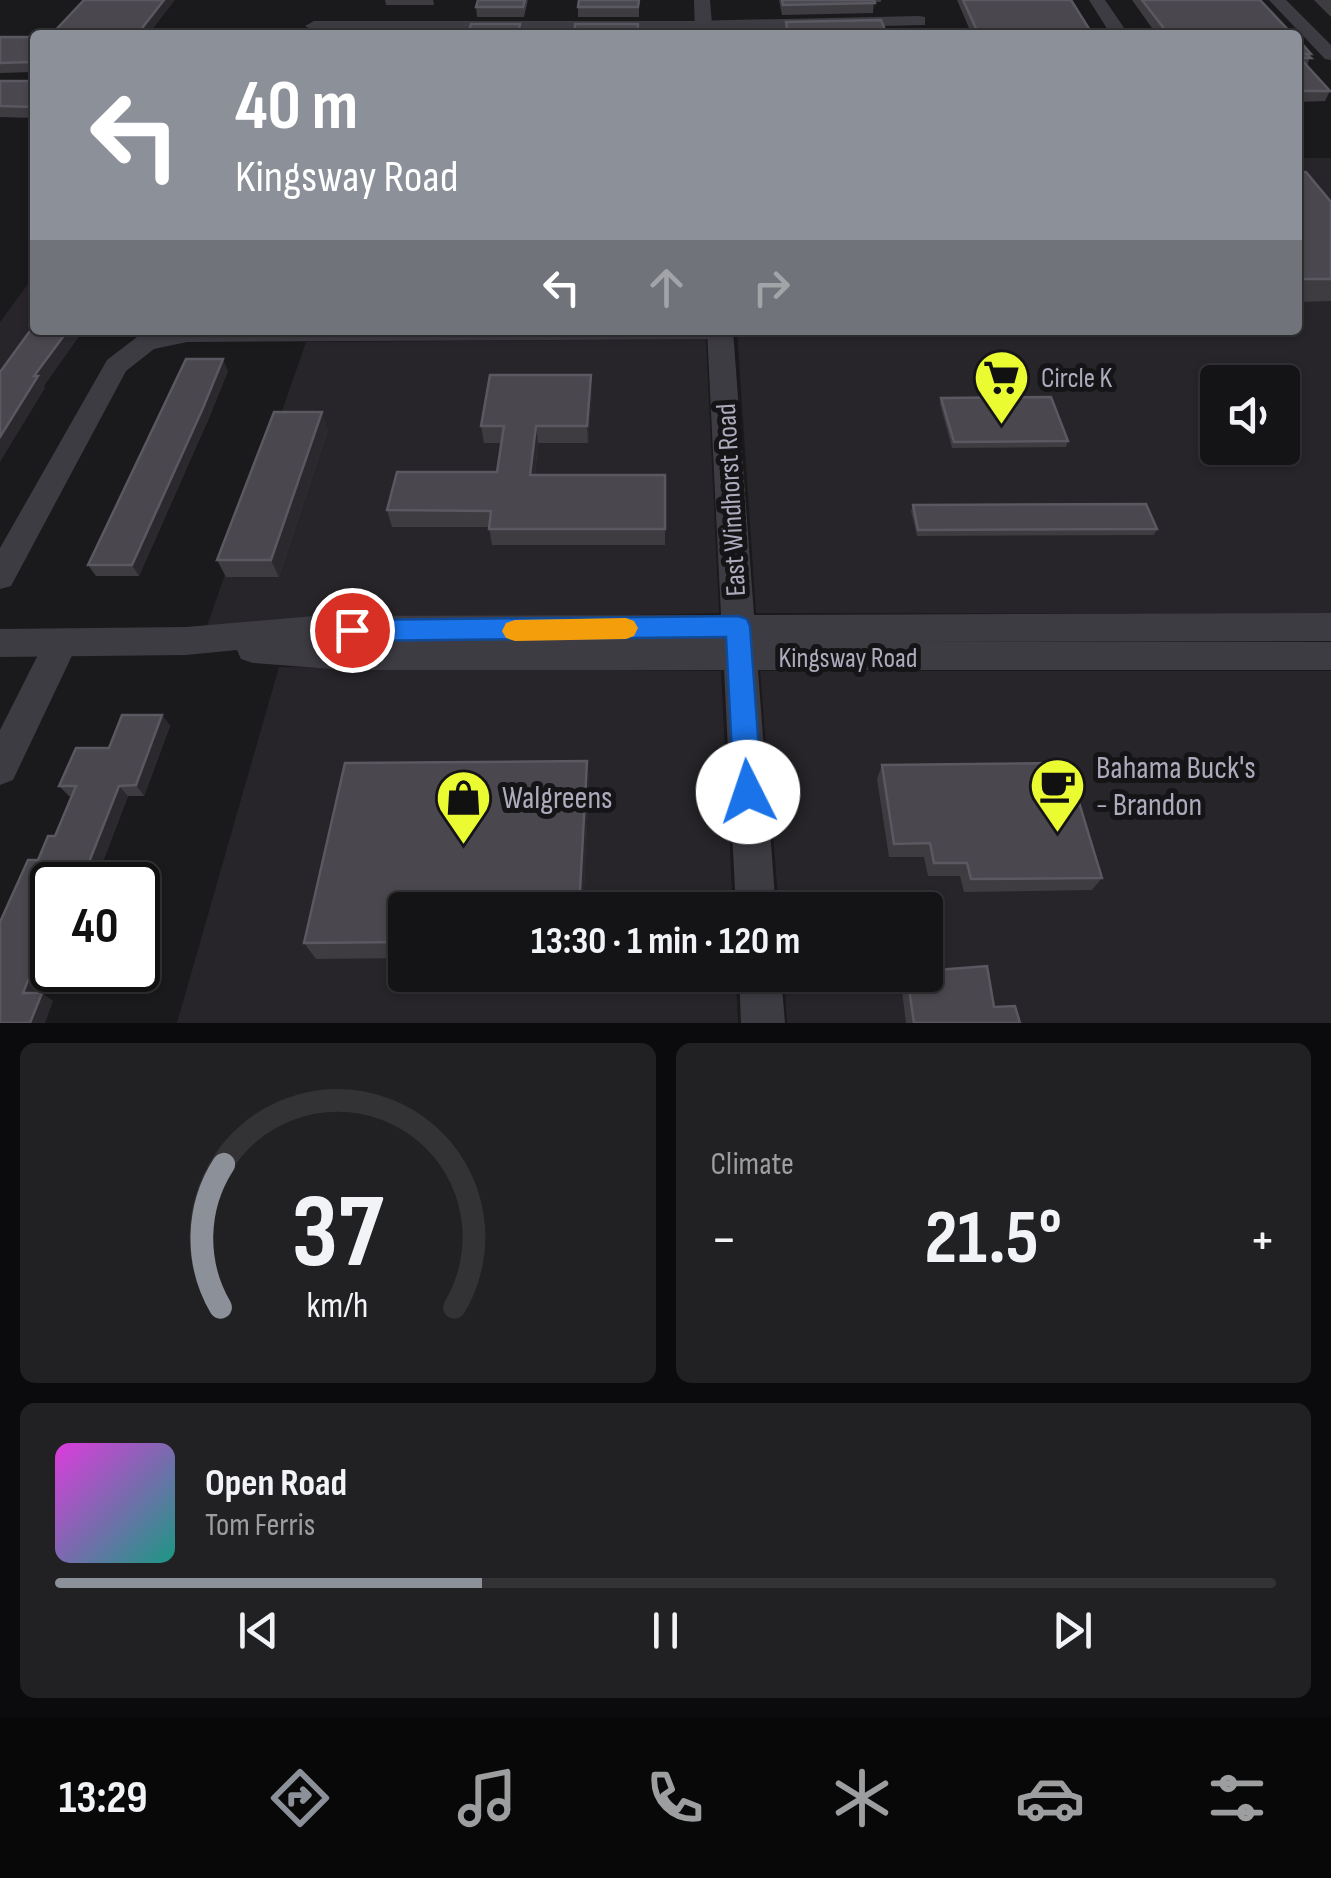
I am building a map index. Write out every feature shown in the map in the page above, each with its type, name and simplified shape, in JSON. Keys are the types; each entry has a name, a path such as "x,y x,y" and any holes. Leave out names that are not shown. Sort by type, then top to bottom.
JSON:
{"street":[{"path":"702,0 703,29"},
{"path":"314,25 922,28 911,0"},
{"path":"1097,0 1117,30"},
{"path":"1277,0 1331,55"},
{"path":"0,577 116,366 128,354 156,340 182,335"},
{"name":"East Windhorst Road","path":"720,335 755,892"},
{"name":"Kingsway Road","path":"10,643 186,642 344,656 1331,627"},
{"name":"Kingsway Road","path":"739,642 1331,656"},
{"path":"0,768 61,643"},
{"path":"761,992 763,1023"}],"shaded area":[{"path":"1302,158 1331,158 1331,614 756,613 737,335 1302,335"},
{"path":"30,284 32,335 0,392 0,322"},
{"path":"706,339 719,613 207,626 306,342"},
{"path":"279,667 721,671 732,892 388,892 388,992 737,992 738,1023 177,1023"},
{"path":"760,671 1331,671 1331,1023 787,1023 785,992 943,992 943,892 778,892"}],"building":[{"path":"84,0 164,0 141,30 56,30"},
{"path":"478,0 525,0 523,7 476,7"},
{"path":"579,0 639,0 638,7 578,7"},
{"path":"782,0 874,0 875,3 783,5"},
{"path":"963,0 1071,0 1090,30 977,30"},
{"path":"1142,0 1260,0 1288,30 1165,30"},
{"path":"881,20 885,30 787,30 786,22"},
{"path":"471,24 520,24 519,30 469,30"},
{"path":"575,24 638,24 637,30 574,30"},
{"path":"0,37 30,37 30,62 0,63"},
{"path":"1302,44 1311,54 1306,54 1311,58 1302,58"},
{"path":"1302,60 1330,91 1302,91"},
{"path":"0,81 30,81 30,107 0,106"},
{"path":"1302,172 1331,202 1331,279 1302,279"},
{"path":"30,331 30,335 64,335 34,376 38,376 0,437 0,372"},
{"path":"186,359 223,359 132,565 88,565"},
{"path":"490,375 591,375 587,426 536,426 530,475 665,475 665,529 489,529 491,511 387,510 397,472 497,472 504,426 481,426"},
{"name":"Circle K","path":"1051,397 1068,441 954,442 941,398"},
{"path":"274,412 322,412 271,560 217,560"},
{"path":"1146,504 1157,529 918,530 913,505"},
{"path":"122,715 162,715 136,785 119,786 89,862 30,862 30,975 23,993 42,993 30,1023 0,1023 0,922 28,860 38,860 48,836 55,836 76,786 59,786 76,748 109,748"},
{"name":"Walgreens","path":"587,761 580,892 388,892 388,942 304,943 345,763"},
{"path":"1067,763 1102,878 971,879 967,863 934,863 930,843 894,844 882,765"},
{"path":"987,966 994,1007 1015,1006 1020,1023 914,1023 909,992 943,992 943,970"}],"slow traffic":[{"path":"515,631 626,628"}],"place":[{"name":"Circle K","path":"1002,426"},
{"name":"Bahama Buck's - Brandon","path":"1057,834"},
{"name":"Walgreens","path":"463,846"}],"route":[{"path":"352,630 738,626 748,792"}]}
